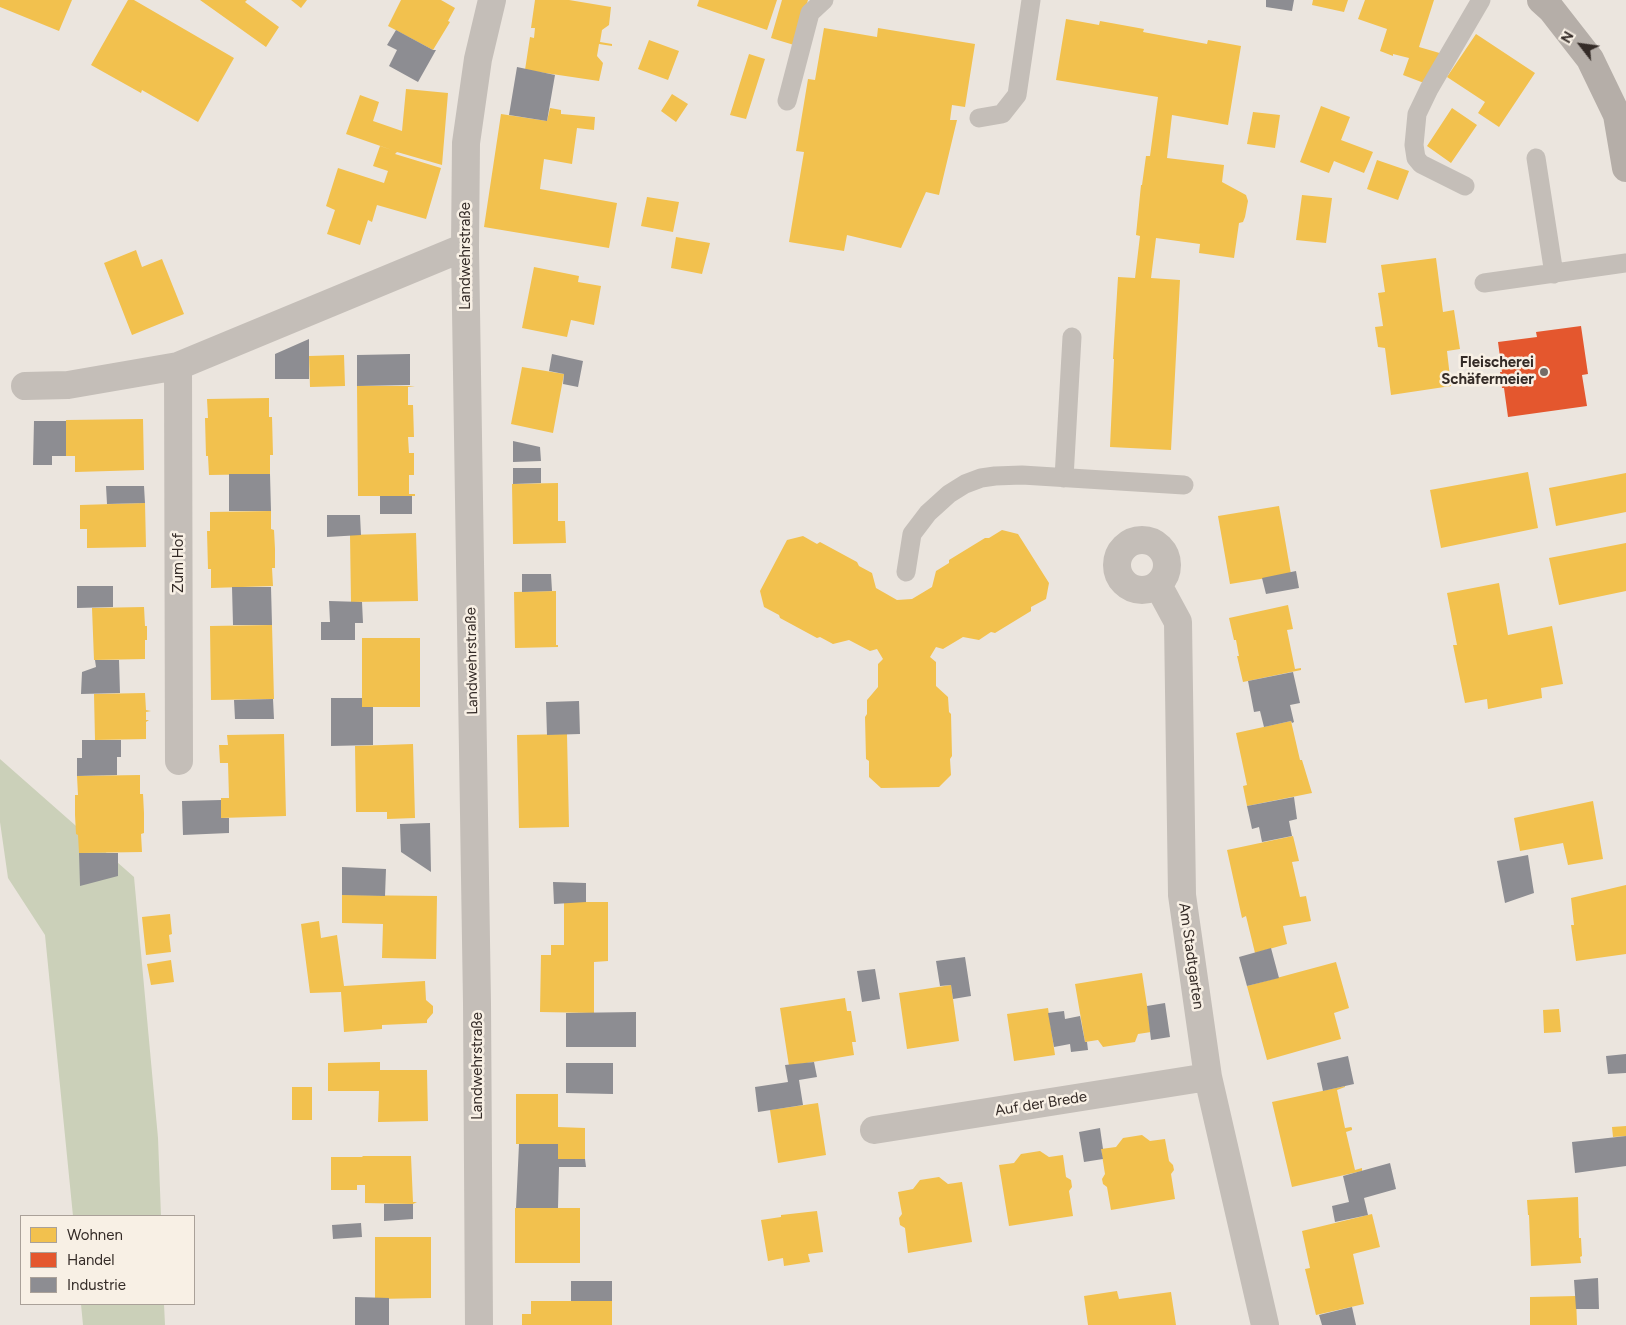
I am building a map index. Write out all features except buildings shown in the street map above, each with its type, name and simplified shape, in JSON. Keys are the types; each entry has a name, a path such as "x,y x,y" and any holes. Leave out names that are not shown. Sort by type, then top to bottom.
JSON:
{"main road":[{"path":"1541,0 1551,9 1590,59 1622,114 1626,168"}],"street":[{"name":"Landwehrstraße","path":"479,1325 477,993 465,247 466,143 478,59 492,0"},
{"path":"25,386 68,385 178,366 465,247"},
{"name":"Zum Hof","path":"178,366 179,761"},
{"name":"Am Stadtgarten","path":"1158,585 1178,622 1182,895 1208,1077 1265,1325"},
{"name":"Auf der Brede","path":"874,1130 1208,1077"}],"lane":[{"path":"787,101 810,13 824,0"},
{"path":"979,118 1002,114 1017,95 1031,0"},
{"path":"1465,186 1422,164 1416,158 1414,145 1417,114 1428,89 1481,0"},
{"path":"1536,158 1554,274"},
{"path":"1484,283 1626,263"},
{"path":"1064,478 1072,337"},
{"path":"906,572 912,534 928,512 949,494 965,484 980,478 1022,475 1184,484"}],"green space":[{"path":"0,759 134,877 158,1138 161,1215 73,1215 45,935 8,878 0,822"},
{"path":"81,1305 164,1305 165,1325 83,1325"}],"place":[{"name":"Fleischerei Schäfermeier","path":"1544,372"}]}
